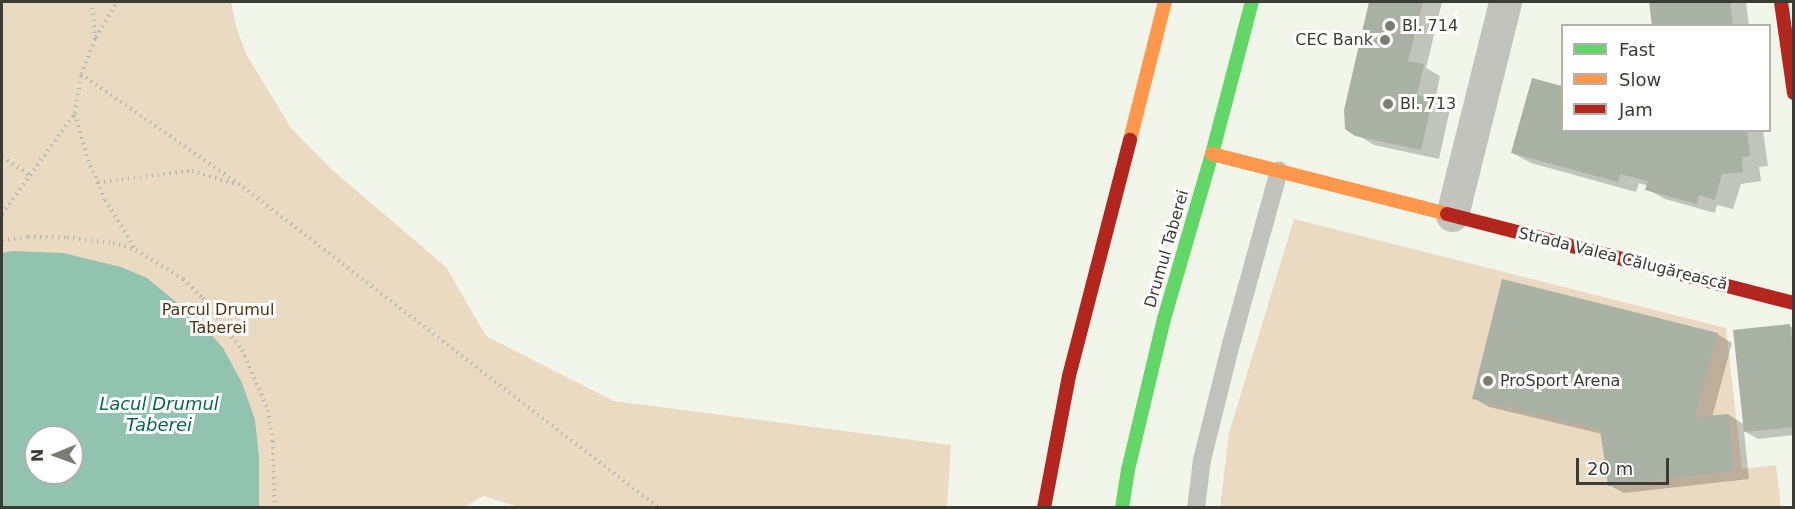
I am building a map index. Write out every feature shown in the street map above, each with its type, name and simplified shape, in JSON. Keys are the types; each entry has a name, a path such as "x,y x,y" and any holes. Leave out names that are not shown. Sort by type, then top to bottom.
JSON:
{"main road":[{"path":"1044,507 1069,376 1165,2"},
{"name":"Drumul Taberei","path":"1122,507 1128,470 1164,319 1212,154 1252,2"},
{"path":"1781,2 1794,93"},
{"name":"Strada Valea Călugărească","path":"1212,154 1794,303"}],"street":[{"path":"1452,215 1505,2"}],"lane":[{"path":"1196,507 1202,460 1231,344 1279,171"}],"path":[{"path":"92,2 95,39"},
{"path":"117,2 95,39 81,74 75,113 88,160 105,200 136,250"},
{"path":"81,74 243,187 659,507"},
{"path":"2,214 75,113"},
{"path":"2,157 30,175"},
{"path":"98,182 192,171 243,187"},
{"path":"2,240 28,237 67,238 113,243 136,250 183,279 203,298 242,350 268,410 273,441 275,507"}],"green space":[{"name":"Parcul Drumul Taberei","path":"2,2 231,2 236,26 246,54 291,128 330,168 446,267 486,336 614,401 951,445 947,507 522,508 484,496 462,508 2,507"},
{"name":"ProSport Arena","path":"1294,219 1726,328 1742,469 1776,465 1781,507 1220,508 1229,433"}],"water":[{"name":"Lacul Drumul Taberei","path":"12,251 63,253 121,267 147,278 200,322 223,348 242,383 255,420 259,457 259,507 2,507 2,253"}],"building":[{"name":"Bl. 713","path":"1369,2 1423,2 1408,61 1424,64 1417,95 1433,98 1421,150 1355,136 1345,129 1344,110"},
{"path":"1649,2 1730,2 1733,24 1652,24"},
{"path":"1532,78 1561,86 1561,132 1747,132 1750,156 1742,157 1743,172 1722,174 1715,200 1699,195 1697,204 1645,190 1648,181 1620,174 1618,182 1511,153"},
{"path":"1502,279 1718,333 1695,417 1729,414 1734,471 1608,486 1600,429 1472,399"},
{"path":"1790,324 1794,360 1794,427 1744,432 1733,330"}],"traffic: fast":[{"path":"1122,508 1128,470 1164,319 1212,154 1252,2"}],"traffic: slow":[{"path":"1130,140 1165,2"},
{"path":"1212,154 1447,214"}],"traffic: jam":[{"path":"1781,2 1794,93"},
{"path":"1044,508 1069,376 1130,140"},
{"path":"1447,214 1794,303"}],"place":[{"name":"Bl. 714","path":"1390,26"},
{"name":"CEC Bank","path":"1385,40"},
{"name":"Bl. 713","path":"1388,104"},
{"name":"ProSport Arena","path":"1488,381"}]}
